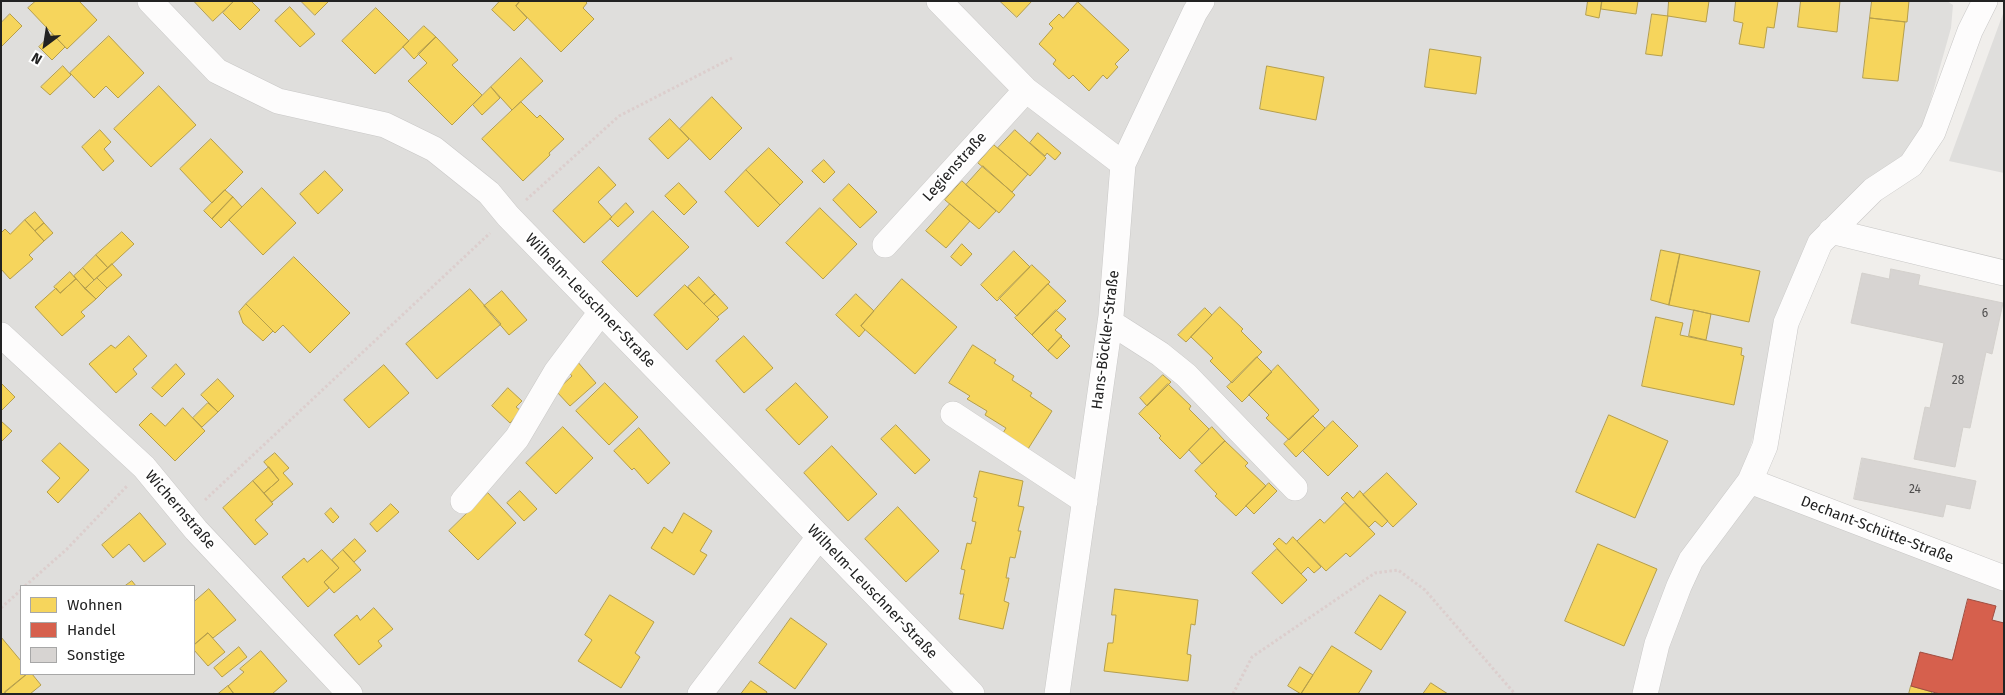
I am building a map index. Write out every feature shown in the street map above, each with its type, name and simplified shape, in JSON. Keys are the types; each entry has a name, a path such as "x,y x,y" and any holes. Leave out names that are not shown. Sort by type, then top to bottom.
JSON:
{"street":[{"name":"Wilhelm-Leuschner-Straße","path":"150,1 217,70 278,101 384,125 434,149 489,193 508,216 972,694"},
{"path":"939,1 1026,90 1123,164"},
{"name":"Hans-Böckler-Straße","path":"1057,694 1110,322 1123,164 1195,12 1202,1"},
{"path":"1645,694 1657,644 1691,560 1750,481 1765,446 1786,323 1820,243 1873,190 1911,165 1933,132 1970,31 1985,1"},
{"name":"Legienstraße","path":"885,245 1026,90"},
{"path":"1831,231 2004,273"},
{"path":"463,501 517,438 556,372 601,312"},
{"path":"1110,322 1160,354 1186,375 1295,488"},
{"name":"Wichernstraße","path":"1,335 144,467 186,518 350,694"},
{"path":"953,414 1084,501"},
{"name":"Dechant-Schütte-Straße","path":"1750,481 2004,578"},
{"path":"700,694 819,537"}],"path":[{"path":"186,518 508,216 619,116 732,58"},
{"path":"26,585 67,549 144,467"},
{"path":"1233,694 1252,657 1375,573 1398,570 1425,590 1515,694"},
{"path":"1,608 20,591"}],"shaded area":[{"path":"1,1 1947,1 1953,5 1951,28 1923,127 1904,156 1813,236 1738,488 2004,591 2004,694 1,694"},
{"path":"2004,11 2004,173 1949,161"}],"building: Wohnen":[{"path":"36,1 79,1 97,20 67,49 28,8"},
{"path":"194,1 234,1 213,21"},
{"path":"234,1 251,1 260,10 240,30 223,13"},
{"path":"301,1 329,1 315,15"},
{"path":"500,1 520,1 516,6 527,18 514,31 492,10"},
{"path":"520,1 585,1 587,3 583,8 594,19 561,52 516,6"},
{"path":"1000,1 1032,1 1017,17"},
{"path":"1588,1 1602,1 1599,18 1586,15"},
{"path":"1602,1 1638,1 1636,14 1601,9"},
{"path":"1669,1 1709,1 1706,22 1668,16"},
{"path":"1736,1 1778,1 1774,28 1767,27 1764,48 1739,44 1743,23 1734,21"},
{"path":"1801,1 1840,1 1837,32 1798,27"},
{"path":"1872,1 1909,1 1907,22 1870,18"},
{"path":"1078,2 1129,50 1115,64 1118,67 1107,79 1103,75 1089,91 1073,75 1069,79 1053,64 1056,60 1039,44 1053,28 1049,24 1059,14 1063,18"},
{"path":"290,7 315,34 300,47 275,21"},
{"path":"376,8 409,41 375,74 342,41"},
{"path":"10,14 22,26 1,47 1,23"},
{"path":"1652,14 1668,16 1662,56 1646,54"},
{"path":"1870,18 1905,22 1898,81 1863,78"},
{"path":"424,26 436,37 414,59 403,47"},
{"path":"52,34 65,47 52,60 39,47"},
{"path":"109,36 144,73 118,98 106,86 94,98 70,73"},
{"path":"436,37 458,60 452,65 482,95 452,125 408,81 427,63 418,54"},
{"path":"1430,49 1481,57 1476,94 1425,87"},
{"path":"521,58 543,81 512,110 491,87"},
{"path":"63,66 71,75 50,95 41,87"},
{"path":"1267,66 1324,77 1316,120 1260,109"},
{"path":"159,86 196,125 151,167 114,129"},
{"path":"491,87 500,98 482,115 473,105"},
{"path":"712,97 742,128 710,160 680,129"},
{"path":"521,102 537,118 540,115 564,139 523,181 482,139"},
{"path":"670,119 689,139 668,159 649,139"},
{"path":"100,130 111,142 104,149 114,161 103,171 82,147"},
{"path":"1015,130 1046,158 1030,176 998,148"},
{"path":"1038,133 1061,153 1055,160 1047,153 1045,156 1030,143"},
{"path":"211,139 243,172 212,203 180,169"},
{"path":"994,145 1028,174 1012,192 978,163"},
{"path":"769,148 803,182 780,205 746,170"},
{"path":"824,160 835,172 824,183 812,171"},
{"path":"983,166 1015,195 999,213 966,185"},
{"path":"599,167 616,185 598,202 612,217 584,243 553,211"},
{"path":"746,170 780,205 758,227 725,192"},
{"path":"325,171 343,190 318,214 300,194"},
{"path":"962,181 996,211 979,229 945,200"},
{"path":"679,183 697,202 684,215 665,196"},
{"path":"849,184 877,212 860,228 833,200"},
{"path":"262,188 296,223 263,255 229,220"},
{"path":"225,190 233,197 212,219 204,211"},
{"path":"233,197 242,207 221,228 212,219"},
{"path":"626,203 634,212 618,227 610,219"},
{"path":"950,204 970,221 946,248 926,231"},
{"path":"820,208 857,244 823,279 786,243"},
{"path":"653,211 689,247 637,297 602,262"},
{"path":"35,212 44,223 35,231 25,220"},
{"path":"25,220 44,241 29,255 33,259 10,279 1,269 1,233 5,229 10,234"},
{"path":"44,223 53,233 44,241 35,231"},
{"path":"122,232 134,244 108,268 96,255"},
{"path":"962,244 972,254 961,266 951,257"},
{"path":"1661,250 1680,254 1669,305 1651,300"},
{"path":"1014,251 1030,267 997,301 981,285"},
{"path":"1680,254 1760,271 1749,322 1669,305"},
{"path":"96,255 108,268 94,280 83,268"},
{"path":"294,257 350,313 310,353 283,325 275,333 246,304"},
{"path":"112,264 122,275 107,288 97,278"},
{"path":"1032,265 1050,282 1017,316 999,298"},
{"path":"83,268 94,280 85,289 74,276"},
{"path":"70,272 76,279 60,293 54,287"},
{"path":"699,277 715,294 704,304 688,287"},
{"path":"97,278 107,288 96,299 85,289"},
{"path":"76,279 96,299 81,312 85,316 62,336 35,307 56,288 60,293"},
{"path":"902,279 957,327 915,374 861,326"},
{"path":"1048,284 1066,301 1032,335 1015,318"},
{"path":"685,285 719,319 687,350 654,315"},
{"path":"470,289 501,324 437,379 406,344"},
{"path":"502,291 527,320 509,335 484,306"},
{"path":"715,294 728,308 717,317 704,304"},
{"path":"856,294 874,311 861,326 865,330 859,337 836,315"},
{"path":"246,304 273,331 263,341 243,323 239,312"},
{"path":"1220,307 1243,329 1241,331 1262,352 1232,383 1210,361 1213,358 1191,337"},
{"path":"1205,308 1212,315 1186,342 1178,335"},
{"path":"1056,310 1066,319 1055,330 1062,336 1048,351 1032,335"},
{"path":"1694,310 1711,314 1706,340 1689,336"},
{"path":"1656,317 1683,323 1680,335 1742,348 1741,355 1744,356 1734,405 1642,386"},
{"path":"129,336 147,356 133,369 137,374 116,393 89,364 111,345 115,348"},
{"path":"744,336 773,368 744,393 716,361"},
{"path":"1061,337 1070,346 1057,359 1048,351"},
{"path":"973,345 996,360 994,363 1014,376 1012,380 1032,393 1030,396 1052,411 1028,449 1003,433 1006,428 985,415 987,411 967,399 970,396 949,383"},
{"path":"1257,357 1272,372 1242,402 1227,387"},
{"path":"576,360 596,383 570,406 556,391 572,376 566,369"},
{"path":"176,364 185,374 162,397 152,388"},
{"path":"384,365 409,393 369,428 344,400"},
{"path":"1278,365 1319,410 1289,440 1266,418 1269,415 1249,395"},
{"path":"1163,375 1171,382 1147,406 1140,398"},
{"path":"218,379 234,396 218,412 201,395"},
{"path":"1,383 15,397 1,411"},
{"path":"605,383 638,417 609,445 576,411"},
{"path":"796,383 828,417 799,445 766,410"},
{"path":"1168,384 1191,406 1189,409 1209,429 1180,459 1139,414"},
{"path":"508,388 522,401 516,407 521,411 510,423 492,406"},
{"path":"208,403 218,412 202,427 193,418"},
{"path":"183,408 205,431 175,461 139,425 151,413 165,426"},
{"path":"1609,415 1668,441 1635,518 1576,492"},
{"path":"1313,416 1325,428 1296,457 1284,444"},
{"path":"1,421 12,431 1,442"},
{"path":"1333,421 1358,446 1328,476 1303,451"},
{"path":"896,425 930,460 915,474 881,439"},
{"path":"563,427 593,458 556,494 526,463"},
{"path":"1212,427 1225,441 1202,464 1189,450"},
{"path":"639,428 670,463 648,484 634,468 632,470 614,451"},
{"path":"1225,441 1248,463 1245,466 1266,486 1236,516 1215,496 1217,494 1195,471"},
{"path":"60,443 89,470 58,503 47,492 60,478 42,461"},
{"path":"832,446 877,494 848,521 804,473"},
{"path":"275,453 289,468 283,473 293,484 272,502 264,493 279,480 264,462"},
{"path":"269,467 279,480 264,493 253,481"},
{"path":"980,471 1023,481 1018,506 1024,507 1018,531 1021,531 1015,558 1010,557 1006,578 1009,578 1004,601 1009,603 1003,629 959,619 964,594 960,594 965,570 961,569 967,543 971,544 976,522 972,521 977,498 974,497"},
{"path":"1387,473 1417,504 1393,527 1363,495"},
{"path":"253,481 273,504 255,520 268,534 255,545 223,508"},
{"path":"1269,483 1277,491 1254,514 1246,506"},
{"path":"520,491 537,509 524,521 507,503"},
{"path":"1360,491 1388,521 1382,527 1375,521 1369,527 1341,498 1347,492 1353,498"},
{"path":"488,493 516,523 478,560 449,531"},
{"path":"1345,503 1375,534 1350,557 1346,553 1326,571 1297,541 1320,519 1324,523"},
{"path":"391,504 399,512 377,532 370,524"},
{"path":"898,507 939,551 906,582 865,539"},
{"path":"331,508 339,517 333,523 325,514"},
{"path":"140,513 166,544 144,562 129,544 113,558 102,545"},
{"path":"684,513 712,531 700,551 707,555 694,575 651,548 664,527 672,533"},
{"path":"1293,537 1321,567 1314,573 1308,567 1301,574 1273,544 1279,538 1286,544"},
{"path":"355,539 366,551 354,562 343,550"},
{"path":"1598,544 1657,569 1624,646 1565,621"},
{"path":"1277,549 1307,580 1282,604 1252,573"},
{"path":"322,550 339,568 324,582 329,588 308,607 282,577 304,558 307,562"},
{"path":"343,550 361,570 334,593 324,582 339,568 332,560"},
{"path":"132,581 135,585 126,585"},
{"path":"209,589 236,620 213,638 208,633 195,644 195,601"},
{"path":"1115,589 1198,600 1195,625 1191,624 1187,654 1191,655 1188,681 1104,671 1108,643 1113,643 1116,615 1112,615"},
{"path":"610,595 654,622 635,653 640,657 621,688 578,661 592,640 585,635"},
{"path":"1380,595 1406,612 1381,650 1355,633"},
{"path":"374,608 393,629 378,641 382,646 359,665 334,635 357,615 360,620"},
{"path":"791,618 827,644 795,689 759,663"},
{"path":"208,633 225,652 208,666 195,651 195,644"},
{"path":"1,637 20,660 20,675 26,675 1,694"},
{"path":"1332,646 1372,671 1358,694 1301,694"},
{"path":"239,647 247,657 222,677 214,668"},
{"path":"261,651 287,681 272,694 234,694 228,686 244,672 240,669"},
{"path":"1300,667 1313,675 1301,694 1288,686"},
{"path":"26,675 33,675 41,685 30,694 6,694 5,692"},
{"path":"751,681 767,692 766,694 741,694"},
{"path":"1431,683 1448,694 1423,694"},
{"path":"228,686 234,694 218,694"},
{"path":"1911,686 1932,692 1931,694 1909,694"}],"building: Handel":[{"path":"1968,599 1996,606 1992,620 2004,623 2004,694 1940,694 1911,686 1920,652 1952,660"}],"building: Sonstige":[{"path":"1891,269 1920,275 1918,285 2003,303 1992,354 1986,352 1970,428 1963,427 1955,467 1914,459 1925,407 1930,408 1944,343 1851,323 1862,273 1889,279"},
{"path":"1862,458 1976,481 1970,509 1946,504 1943,517 1854,499"}]}
